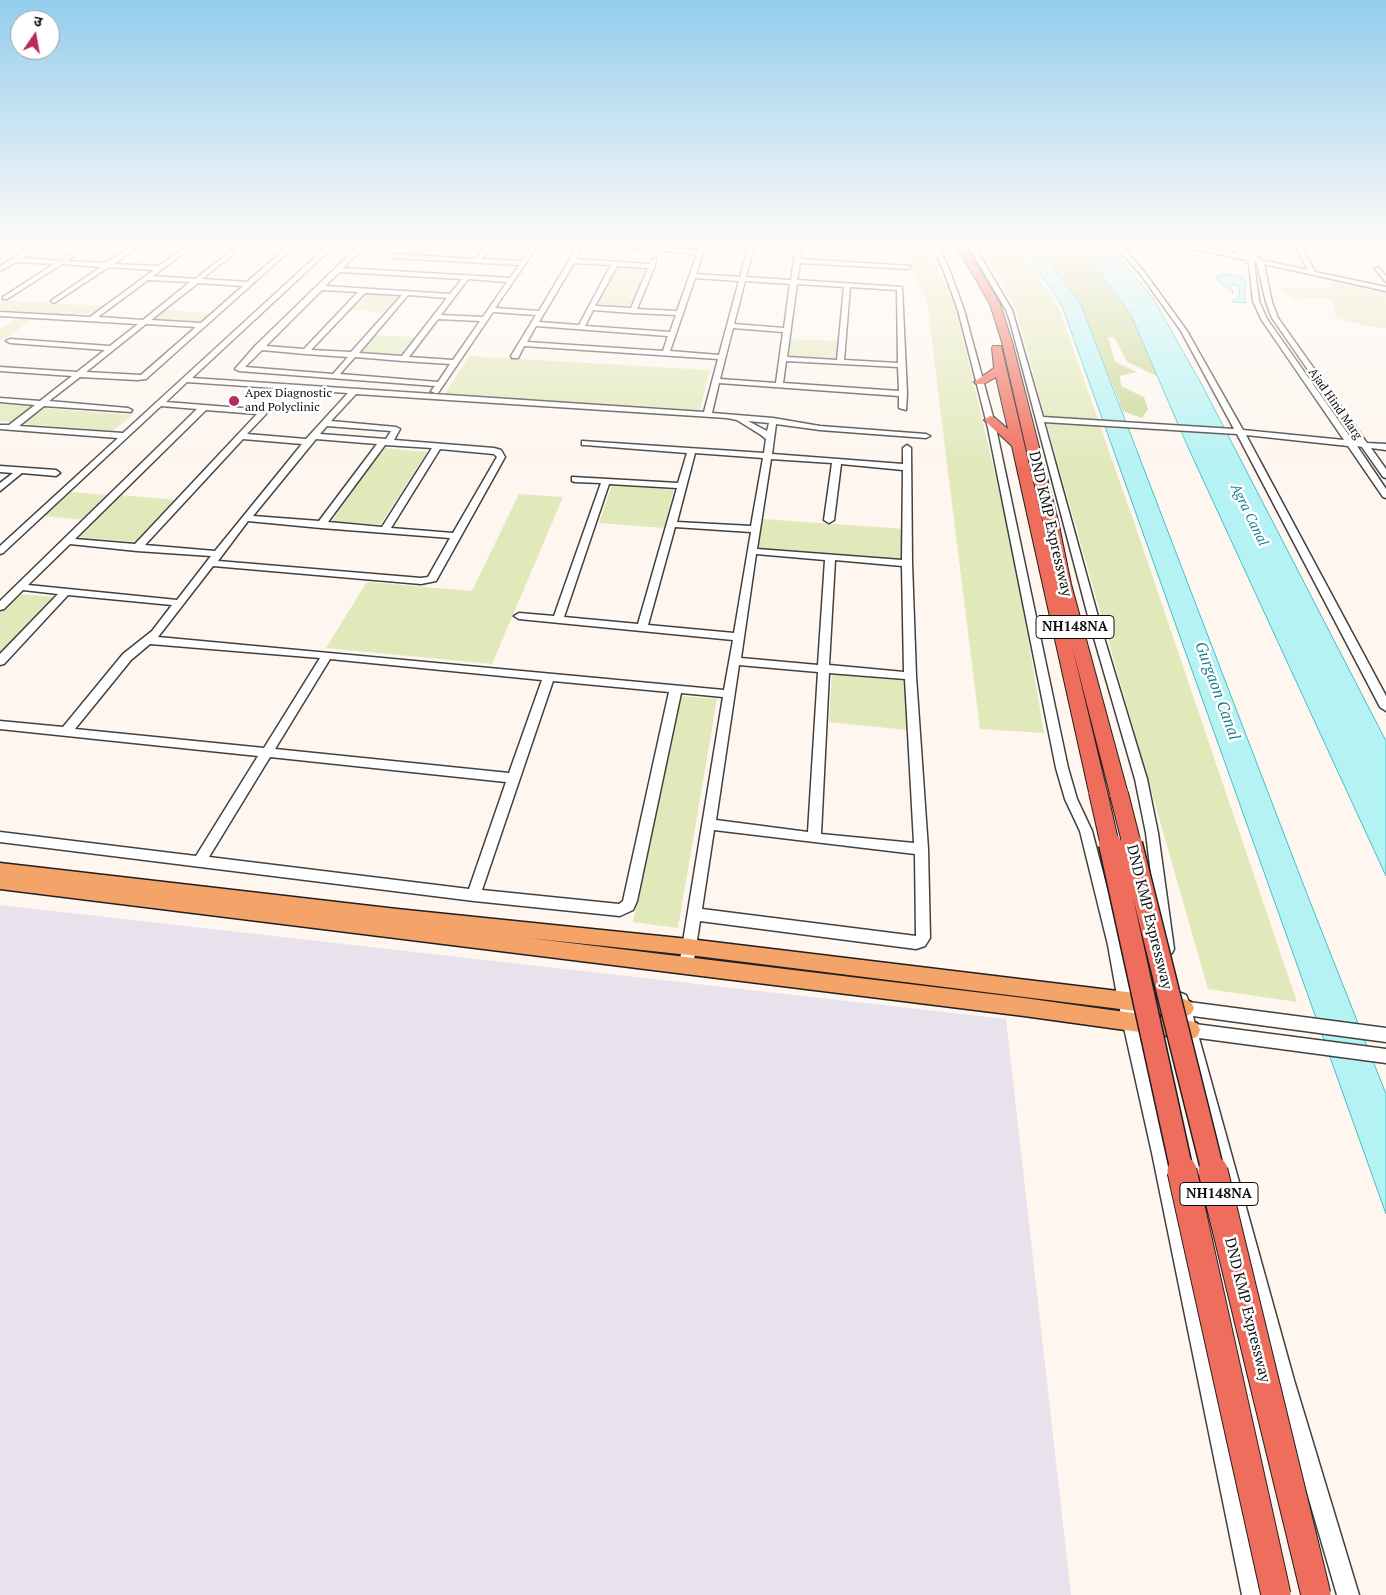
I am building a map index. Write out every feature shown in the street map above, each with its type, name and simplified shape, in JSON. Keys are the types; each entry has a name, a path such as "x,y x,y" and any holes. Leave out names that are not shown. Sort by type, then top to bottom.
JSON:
{"highway":[{"name":"DND KMP Expressway","path":"1001,321 1051,521 1276,1595"},
{"name":"DND KMP Expressway","path":"995,341 1017,444 1235,1258 1316,1595"},
{"path":"980,382 1000,369"},
{"path":"1018,387 1032,394"},
{"path":"990,420 1017,444"}],"main road":[{"path":"0,870 397,917 689,947 1184,1008"},
{"path":"0,882 1190,1030"}],"street":[{"path":"124,321 202,325"},
{"path":"0,369 143,376 206,321"},
{"path":"0,551 249,321"},
{"path":"285,321 258,348 240,370 439,384"},
{"path":"305,352 334,321"},
{"path":"334,377 382,321"},
{"path":"403,359 432,321"},
{"path":"430,397 483,321"},
{"path":"581,327 585,321"},
{"path":"666,353 676,321"},
{"path":"707,415 731,321"},
{"path":"779,385 788,321"},
{"path":"840,362 844,321"},
{"path":"900,321 903,408"},
{"path":"965,321 990,420 1062,768 1071,799 1086,831 1115,945 1125,1001 1160,1153 1253,1595"},
{"path":"1012,321 1097,631 1141,779 1152,833 1167,951 1284,1380 1348,1595"},
{"path":"1178,321 1386,707"},
{"name":"Ajad Hind Marg","path":"1266,321 1386,495"},
{"path":"1277,321 1386,475"},
{"path":"11,428 144,323"},
{"path":"515,356 535,324 672,334"},
{"path":"730,326 787,330"},
{"path":"10,341 112,348"},
{"path":"522,344 722,357"},
{"path":"258,348 454,362"},
{"path":"783,358 901,366"},
{"path":"186,380 727,416 773,420 820,428 926,436"},
{"path":"716,381 903,394"},
{"path":"67,731 127,657 149,640 209,563 324,423 353,392"},
{"path":"0,400 128,410"},
{"path":"137,548 262,414 262,412 160,404"},
{"path":"0,607 204,407"},
{"path":"727,416 749,423 770,439"},
{"path":"686,966 773,420"},
{"path":"321,525 396,429 324,423"},
{"path":"1041,423 1238,435 1351,446 1386,447"},
{"path":"0,427 126,436"},
{"path":"209,563 426,581 435,576 501,457 501,454 494,451 385,442 242,436"},
{"path":"585,442 897,465 906,468"},
{"path":"385,530 436,447"},
{"path":"1366,447 1386,452"},
{"path":"694,914 920,942 923,935 922,849 910,676 907,563 907,448"},
{"path":"642,628 692,450"},
{"path":"829,520 837,461"},
{"path":"0,469 56,473"},
{"path":"0,488 21,470"},
{"path":"575,479 681,486"},
{"path":"558,620 606,481"},
{"path":"246,518 457,536"},
{"path":"670,524 755,528"},
{"path":"67,541 217,554"},
{"path":"752,551 907,563"},
{"path":"814,838 830,557"},
{"path":"20,588 179,602"},
{"path":"0,661 65,592"},
{"path":"518,616 738,637"},
{"path":"149,640 327,655 548,678 729,694"},
{"path":"200,861 327,655"},
{"path":"734,661 910,676"},
{"path":"474,895 548,678"},
{"path":"0,837 474,895 620,910 628,906 676,688"},
{"path":"0,724 514,778"},
{"path":"708,824 814,838 922,849"},
{"path":"1184,1008 1381,1034"},
{"path":"1190,1030 1385,1056"}],"shaded area":[{"path":"0,905 1006,1019 1071,1595 0,1595"}],"green space":[{"path":"13,321 29,321 0,342 0,328"},
{"path":"158,321 200,321 197,324"},
{"path":"929,321 959,321 1015,560 1044,733 980,729"},
{"path":"1019,321 1063,321 1134,522 1297,1002 1208,989 1050,436"},
{"path":"1088,321 1134,321 1157,376 1127,362 1114,337 1108,337 1115,362 1137,372 1120,376 1121,386 1144,397 1148,409 1142,418 1123,411"},
{"path":"1349,321 1386,321 1386,328 1371,327"},
{"path":"376,335 415,337 400,356 360,354"},
{"path":"790,339 839,341 838,360 789,357"},
{"path":"469,356 710,370 700,410 445,394"},
{"path":"0,404 32,406 12,422 0,421"},
{"path":"42,408 132,415 113,431 21,424"},
{"path":"383,448 427,452 380,525 332,521"},
{"path":"612,485 674,490 664,528 599,523"},
{"path":"71,492 109,495 84,520 44,516"},
{"path":"519,494 563,497 492,664 326,648 367,582 472,591"},
{"path":"118,495 177,500 137,542 75,537"},
{"path":"762,519 905,529 906,560 758,549"},
{"path":"17,594 55,597 0,655 0,611"},
{"path":"832,674 907,681 908,730 829,722"},
{"path":"681,696 717,699 678,928 633,922"}],"water":[{"name":"Gurgaon Canal","path":"1068,321 1087,321 1307,894 1386,1094 1386,1214"},
{"name":"Agra Canal","path":"1134,321 1166,321 1202,385 1386,741 1386,876 1187,445"}],"place":[{"name":"Apex Diagnostic and Polyclinic","path":"234,401"}]}
